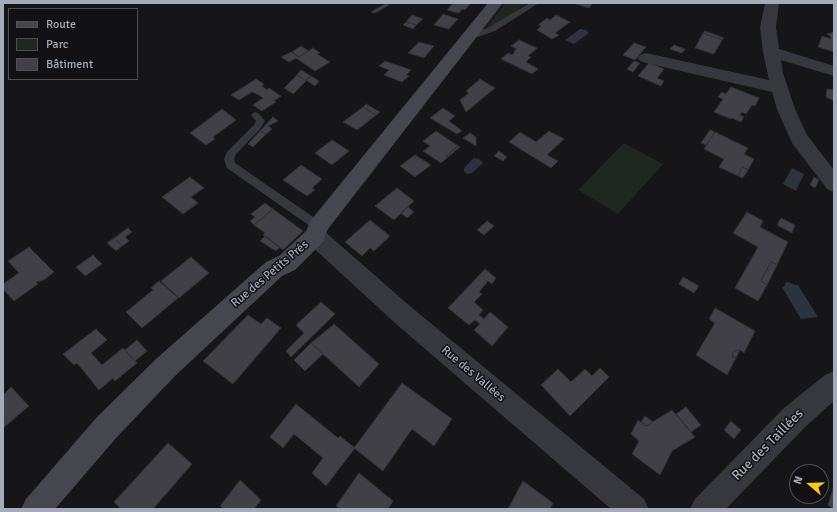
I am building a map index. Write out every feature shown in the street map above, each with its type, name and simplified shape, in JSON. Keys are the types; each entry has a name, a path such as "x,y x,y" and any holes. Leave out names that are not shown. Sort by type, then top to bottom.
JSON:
{"street":[{"name":"Rue des Petits Prés","path":"36,509 107,427 166,367 274,268 287,263 316,231 496,3"},
{"path":"772,3 768,27 771,52 774,73 786,109 799,138 834,184"},
{"path":"771,52 834,71"},
{"path":"646,58 780,88"},
{"name":"Rue des Vallées","path":"316,231 403,315 634,509"},
{"name":"Rue des Taillées","path":"705,509 794,418 834,384"}],"lane":[{"path":"468,38 492,29 535,3"},
{"path":"255,115 261,122 232,152 229,159 230,165 316,231"}],"green space":[{"path":"505,3 528,3 507,17 486,28"},
{"path":"624,143 663,164 618,214 578,190"}],"shaded area":[{"path":"580,29 586,30 589,33 574,44 565,40"},
{"path":"474,158 479,159 483,163 472,173 467,174 464,171 464,168"},
{"path":"792,168 804,174 796,191 783,184"},
{"path":"788,282 798,285 818,317 801,319 782,287"}],"building":[{"path":"453,3 471,3 465,10 462,9 459,13 447,10"},
{"path":"573,3 593,3 589,8"},
{"path":"385,4 389,5 375,13 371,12"},
{"path":"443,14 458,19 449,29 434,25"},
{"path":"412,15 423,19 416,25 406,22"},
{"path":"556,15 570,22 555,33 559,35 552,39 537,30 541,26 538,25 547,18 550,20"},
{"path":"406,22 416,25 413,29 403,25"},
{"path":"705,31 724,38 722,40 703,33"},
{"path":"834,32 834,52 818,47 822,36 831,39 831,37 827,34"},
{"path":"703,33 722,40 714,54 695,48"},
{"path":"519,40 537,48 528,56 531,57 526,62 538,69 532,74 501,59 508,53 512,55 515,52 514,51 517,49 511,46"},
{"path":"419,42 434,46 424,58 408,53"},
{"path":"634,43 646,47 635,60 623,55"},
{"path":"674,45 685,49 682,53 670,49"},
{"path":"301,46 309,51 299,57 292,52"},
{"path":"313,48 320,53 317,54 330,62 315,71 296,58 289,62 281,57 291,52 299,57"},
{"path":"385,61 411,70 406,75 409,76 402,82 384,75 389,70 379,66"},
{"path":"634,61 640,63 633,72 627,69"},
{"path":"649,63 664,69 657,78 664,81 661,86 638,76"},
{"path":"301,70 311,76 306,81 297,75"},
{"path":"297,75 306,81 293,94 284,88"},
{"path":"311,76 319,81 315,86 306,80"},
{"path":"256,79 264,84 262,86 267,90 269,88 281,96 274,101 276,102 262,111 253,105 263,98 259,95 252,92 239,100 231,95"},
{"path":"480,79 495,88 466,112 460,100 469,93 466,91"},
{"path":"731,87 759,98 755,106 752,105 746,114 742,112 740,115 744,117 741,122 714,112 723,99 718,97 722,92 726,94"},
{"path":"827,89 834,90 834,101 826,97"},
{"path":"366,104 380,112 376,115 363,107"},
{"path":"363,107 376,115 357,130 343,122"},
{"path":"443,108 455,116 449,121 462,131 457,134 430,118"},
{"path":"222,109 236,120 213,137 215,139 206,145 190,133"},
{"path":"273,117 278,121 268,126 272,129 266,134 260,131"},
{"path":"710,130 715,132 706,145 701,143"},
{"path":"260,131 266,134 253,147 248,144"},
{"path":"436,131 458,146 446,156 448,157 441,163 423,151 430,146 423,141"},
{"path":"549,131 564,139 547,155 558,161 551,168 509,142 520,132 536,142"},
{"path":"715,132 748,148 744,154 754,159 748,170 742,167 738,176 719,167 724,159 704,149"},
{"path":"470,133 476,137 476,146 463,138"},
{"path":"332,140 349,151 332,165 315,153"},
{"path":"458,146 460,147 448,157 446,156"},
{"path":"499,151 507,157 503,161 494,156"},
{"path":"415,155 431,165 415,177 400,166"},
{"path":"301,165 322,179 312,188 315,190 307,196 283,180"},
{"path":"742,167 748,170 743,178 738,176"},
{"path":"190,177 204,188 191,197 198,203 183,214 162,197"},
{"path":"814,177 819,180 815,188 810,185"},
{"path":"397,188 414,201 394,220 375,206"},
{"path":"265,203 273,209 254,225 250,221 255,217 251,214"},
{"path":"408,207 414,212 407,218 401,213"},
{"path":"273,209 303,231 283,250 263,235 265,233 254,225"},
{"path":"747,212 763,221 760,227 788,242 777,265 771,262 761,281 767,285 758,301 735,288 758,247 733,233"},
{"path":"781,218 795,225 792,233 777,225"},
{"path":"370,220 390,236 374,251 370,248 362,256 345,242"},
{"path":"487,221 494,226 484,235 477,230"},
{"path":"128,228 132,232 125,237 129,241 122,246 114,238"},
{"path":"265,236 280,247 276,251 260,241"},
{"path":"114,238 122,246 116,251 107,243"},
{"path":"29,247 54,272 44,280 36,282 38,284 14,301 3,289 3,284 19,273 8,261"},
{"path":"93,255 102,264 85,276 76,267"},
{"path":"191,257 209,273 179,298 161,281"},
{"path":"771,262 777,265 767,285 761,281"},
{"path":"485,269 496,278 492,284 488,281 479,292 482,294 474,302 483,310 479,315 484,319 490,312 508,327 492,346 474,330 480,324 475,320 469,325 448,308"},
{"path":"683,277 699,286 694,293 679,284"},
{"path":"159,281 178,298 142,328 126,312 153,290 151,288"},
{"path":"321,302 335,314 291,357 286,351 304,333 296,325"},
{"path":"715,308 755,331 744,353 740,350 734,351 732,356 736,358 727,375 696,355 715,323 709,319"},
{"path":"248,315 261,324 267,318 281,328 233,384 203,361"},
{"path":"334,324 379,364 359,387 311,343"},
{"path":"96,329 107,340 91,353 102,365 123,348 137,363 115,381 113,378 99,390 77,363 74,365 63,354"},
{"path":"137,340 147,351 135,361 125,350"},
{"path":"311,343 323,354 305,371 294,360"},
{"path":"740,350 736,358 732,356 734,351"},
{"path":"600,368 609,377 570,416 541,385 558,369 571,382 585,369 592,376"},
{"path":"402,383 452,419 434,446 412,429 383,471 354,448"},
{"path":"11,387 29,406 3,428 3,395"},
{"path":"296,404 338,438 340,436 355,448 326,486 312,473 323,458 294,434 283,448 270,437"},
{"path":"686,407 701,425 691,432 676,414"},
{"path":"672,410 695,437 672,451 660,475 632,454 639,441 631,434 638,420 646,426"},
{"path":"645,416 653,422 646,426 641,422"},
{"path":"731,421 741,430 734,439 724,430"},
{"path":"168,443 192,464 153,509 121,509 114,502"},
{"path":"359,473 393,501 388,509 340,509 336,506"},
{"path":"240,480 261,500 254,509 224,509 220,506"},
{"path":"523,481 553,503 550,509 508,509"},
{"path":"834,485 834,509 828,505"}]}
